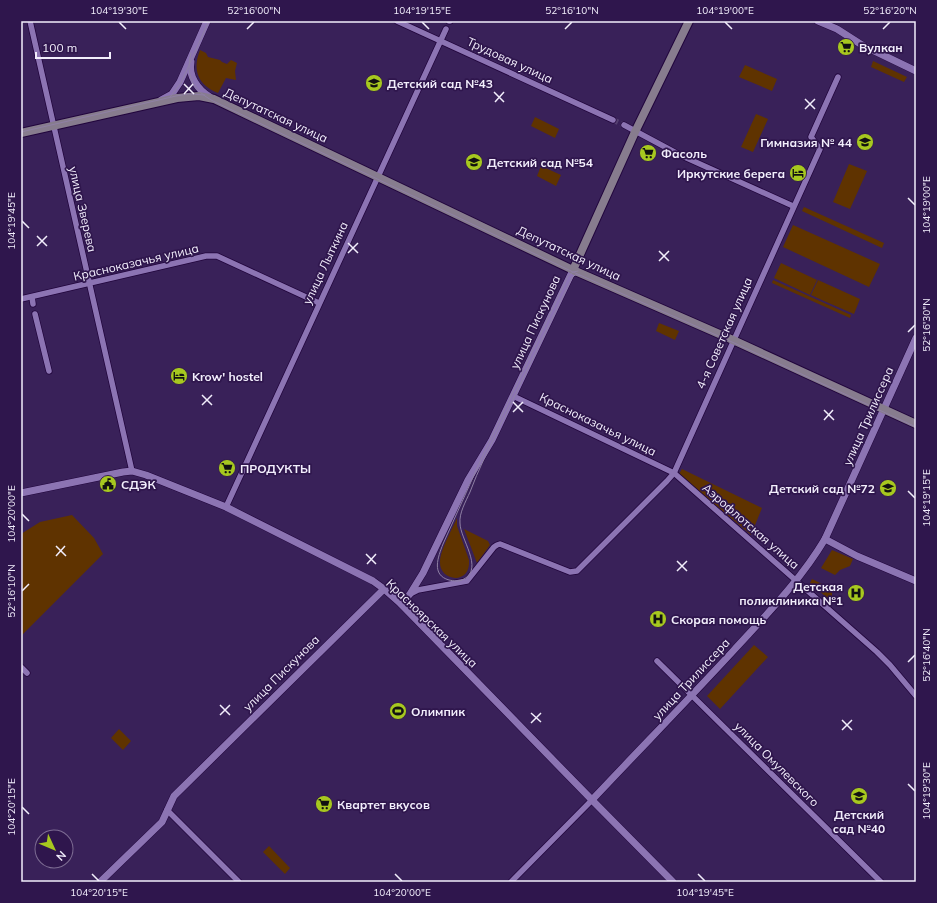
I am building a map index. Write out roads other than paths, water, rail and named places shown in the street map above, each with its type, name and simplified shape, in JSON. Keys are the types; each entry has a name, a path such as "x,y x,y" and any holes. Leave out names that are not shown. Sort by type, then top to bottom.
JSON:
{"main road":[{"name":"улица Пискунова","path":"573,270 635,132 689,21"},
{"name":"Депутатская улица","path":"21,133 188,96 214,99 573,270 733,340 916,424"}],"street":[{"name":"улица Зверева","path":"30,21 132,471"},
{"path":"154,103 167,97 174,91 180,82 208,21"},
{"name":"Трудовая улица","path":"398,21 613,120"},
{"path":"818,21 837,29 862,45 916,70"},
{"name":"улица Лыткина","path":"226,507 446,29"},
{"name":"Депутатская улица","path":"193,54 190,64 190,72 201,90 214,99"},
{"name":"4-я Советская улица","path":"410,594 418,590 467,581 494,547 500,544 570,572 577,571 674,473 820,149 811,137 838,77"},
{"path":"624,125 680,155 794,206"},
{"name":"Красноказачья улица","path":"21,299 89,285 200,258 217,256 319,303"},
{"name":"улица Пискунова","path":"400,604 410,594 423,573 468,480 492,440 573,270"},
{"path":"32,297 33,304"},
{"path":"36,314 49,371"},
{"name":"улица Трилиссера","path":"511,882 692,695 805,570 825,539 916,338"},
{"name":"Красноказачья улица","path":"513,396 674,473"},
{"name":"Красноярская улица","path":"21,493 123,472 132,471 141,473 226,507 362,575 384,589 400,604 673,882"},
{"name":"Аэрофлотская улица","path":"674,473 876,652 890,665 916,696"},
{"path":"825,539 857,556 916,581"},
{"name":"улица Пискунова","path":"100,882 162,822 174,796 384,589"},
{"name":"улица Омулевского","path":"657,661 881,882"},
{"path":"21,667 27,673"},
{"path":"167,810 239,882"}],"tunnel":[{"path":"613,120 624,125"}],"tram line":[{"path":"170,97 181,83 209,21"},
{"path":"191,53 189,69 192,82 200,92 213,101 573,272 732,342 916,427"},
{"path":"21,132 176,96 188,94 205,95"},
{"path":"578,271 573,272 568,276 484,453 443,544 437,565 443,578 458,581 464,579 470,574 472,561 460,523 463,507 484,460 572,278 575,275 580,275"}],"place":[{"name":"Вулкан","path":"846,47"},
{"name":"Детский сад №43","path":"374,83"},
{"name":"Гимназия № 44","path":"865,142"},
{"name":"Фасоль","path":"648,153"},
{"name":"Детский сад №54","path":"474,162"},
{"name":"Иркутские берега","path":"798,173"},
{"name":"Krow' hostel","path":"179,376"},
{"name":"ПРОДУКТЫ","path":"227,468"},
{"name":"СДЭК","path":"108,484"},
{"name":"Детский сад №72","path":"888,488"},
{"name":"Детская поликлиника №1","path":"856,593"},
{"name":"Скорая помощь","path":"658,619"},
{"name":"Олимпик","path":"398,711"},
{"name":"Детский сад №40","path":"859,796"},
{"name":"Квартет вкусов","path":"324,804"}]}
